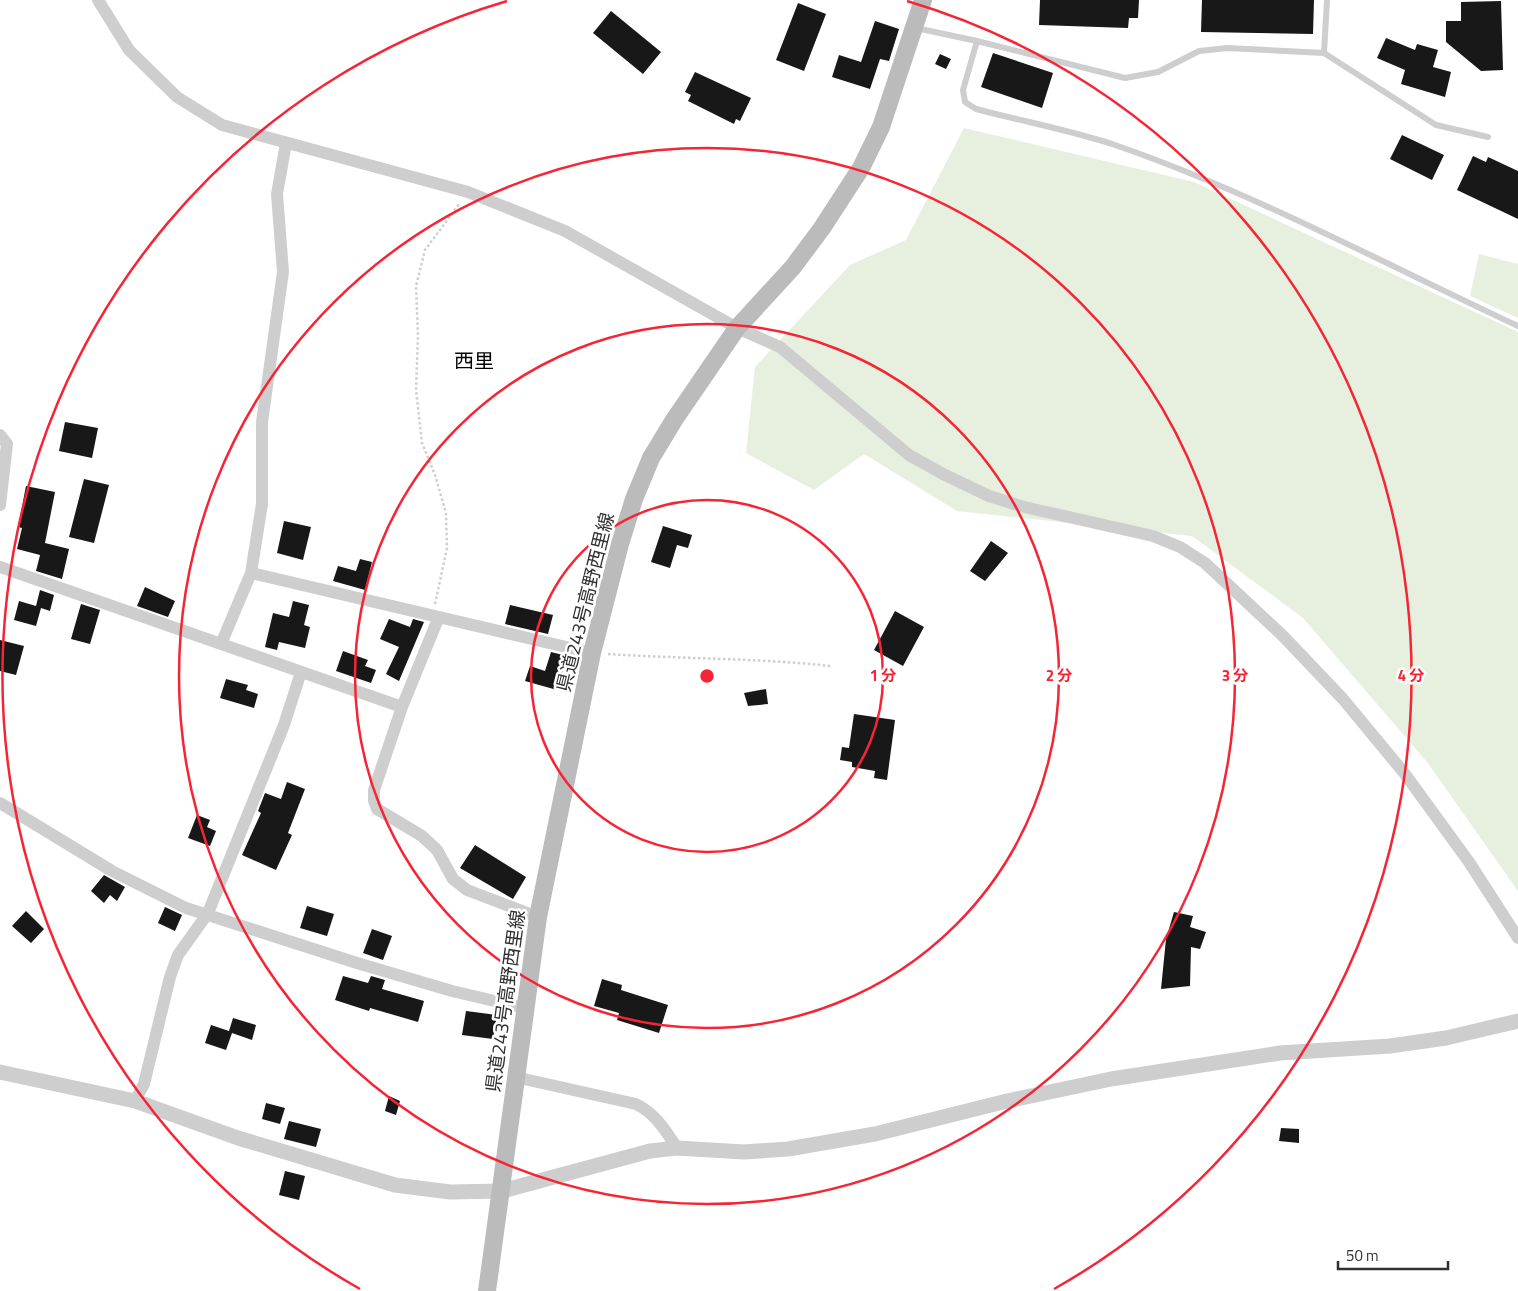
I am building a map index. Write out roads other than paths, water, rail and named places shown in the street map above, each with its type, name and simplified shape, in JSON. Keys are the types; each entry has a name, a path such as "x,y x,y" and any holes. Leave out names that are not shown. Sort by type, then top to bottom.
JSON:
{"main road":[{"name":"県道243号高野西里線","path":"487,1291 502,1191 524,1008 538,917 592,653 622,535 634,499 651,458 674,420 738,328 793,267 822,228 857,175 881,127 923,0"}],"street":[{"path":"98,0 129,50 176,97 222,125 468,192 565,231 738,328 780,347 909,454 942,474 989,496 1024,507 1153,536 1180,547 1205,563 1283,636 1343,699 1405,774 1469,862 1518,938"},
{"path":"221,644 251,573 262,504 262,422 283,272 276,194 286,143"},
{"path":"0,435 7,444 0,505"},
{"path":"0,567 402,707"},
{"path":"251,573 435,618 592,653"},
{"path":"435,618 374,790 374,801 377,809 422,836 436,850 453,879 467,890 538,917"},
{"path":"135,1101 144,1084 170,977 178,955 208,914 284,725 300,672"},
{"path":"0,803 112,871 186,908 357,963 452,991 524,1008"},
{"path":"0,1072 135,1101 238,1138 395,1185 450,1192 502,1191 650,1151 677,1148 744,1152 788,1149 876,1134 1008,1101 1111,1079 1280,1052 1390,1046 1436,1039 1518,1021"},
{"path":"515,1077 636,1104 649,1111 660,1123 677,1148"}],"lane":[{"path":"1324,53 1327,0"},
{"path":"914,28 977,40 1125,78 1158,72 1199,51 1228,48 1324,53 1436,125 1488,137"},
{"path":"977,40 963,90 965,102 976,109 1113,144 1194,175 1286,215 1518,326"}],"district":[{"name":"西里","path":"474,361"}]}
